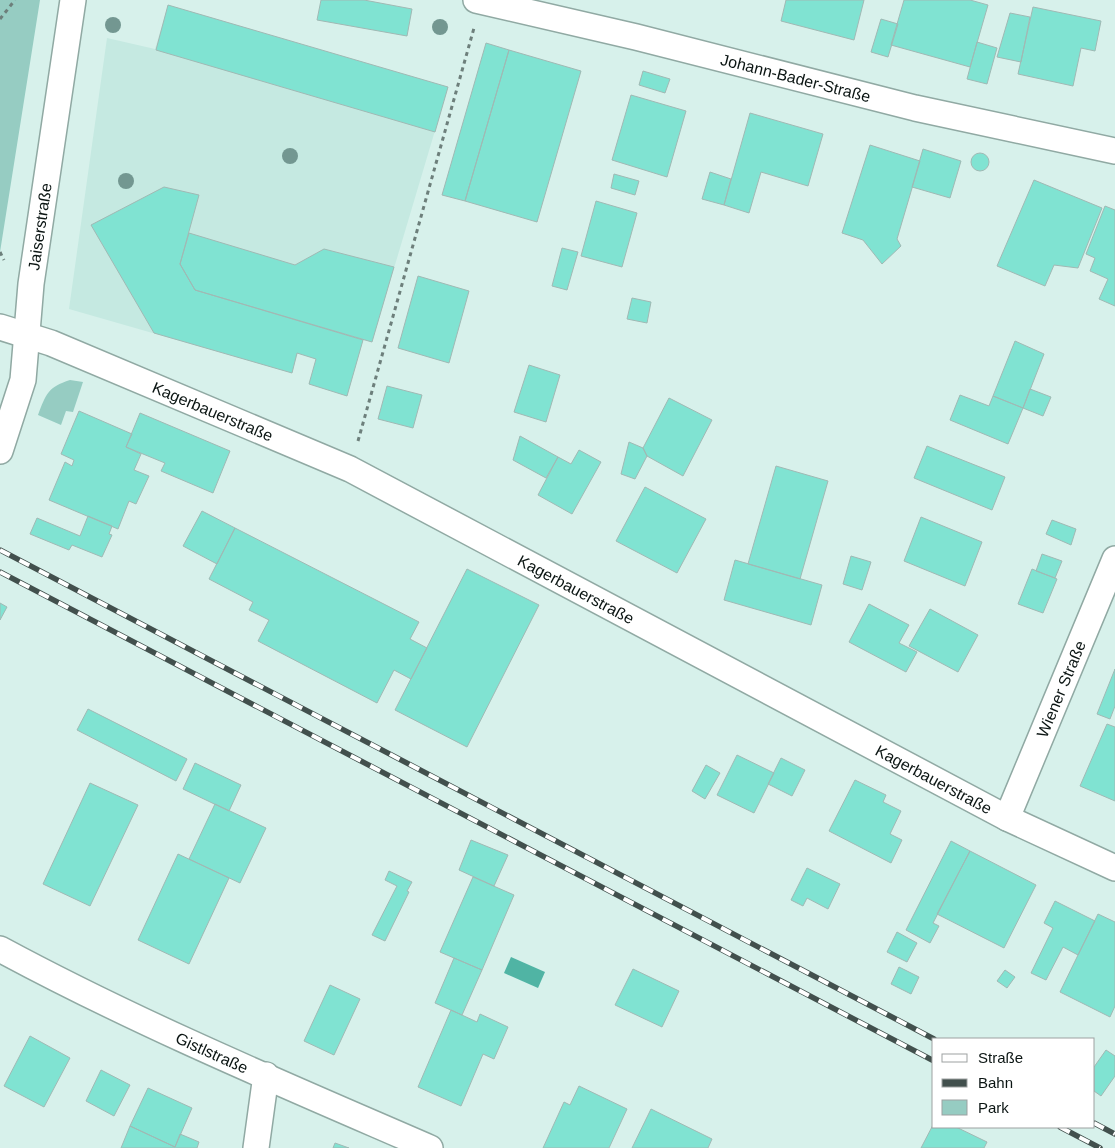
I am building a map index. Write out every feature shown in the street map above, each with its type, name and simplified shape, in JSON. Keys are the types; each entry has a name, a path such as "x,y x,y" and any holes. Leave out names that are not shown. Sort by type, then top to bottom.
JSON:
{"street":[{"name":"Jaiserstraße","path":"0,451 23,380 31,284 73,0"},
{"name":"Johann-Bader-Straße","path":"479,0 636,37 915,108 1115,151"},
{"name":"Kagerbauerstraße","path":"0,327 51,343 350,469 1007,818 1115,868"},
{"name":"Wiener Straße","path":"1007,818 1115,559"},
{"name":"Gistlstraße","path":"0,949 51,976 178,1037 430,1148"},
{"path":"256,1148 266,1075"}],"path":[{"path":"0,19 15,0"},
{"path":"350,469 479,0"}],"shaded area":[{"path":"168,5 448,87 372,342 363,340 347,396 309,384 316,359 298,353 292,373 69,309 107,38 155,49"},
{"path":"511,957 545,972 538,988 504,973"}],"green space":[{"path":"0,0 40,0 0,252"},
{"path":"70,380 83,382 73,412 66,411 61,425 38,415 49,392 57,385"}],"building":[{"path":"321,0 364,0 412,9 407,36 317,20"},
{"path":"786,0 864,0 854,40 781,21"},
{"path":"904,0 970,0 988,5 970,67 891,45"},
{"path":"168,5 448,87 435,132 156,50"},
{"path":"1033,7 1101,21 1095,51 1081,48 1073,86 1018,74"},
{"path":"1010,13 1030,17 1021,62 997,57"},
{"path":"881,19 898,24 888,57 871,52"},
{"path":"977,42 997,48 987,84 967,79"},
{"path":"486,43 509,50 465,201 442,195"},
{"path":"509,50 581,71 537,222 465,201"},
{"path":"643,71 670,79 665,93 639,85"},
{"path":"631,95 686,111 667,177 612,160"},
{"path":"750,113 823,134 808,186 761,172 749,213 724,205"},
{"path":"870,145 920,161 897,239 901,246 882,264 863,240 842,233"},
{"path":"923,149 961,161 950,198 912,187"},
{"path":"980,153 986,156 989,162 986,168 980,171 974,168 971,162 974,156"},
{"path":"710,172 731,179 724,205 702,199"},
{"path":"614,174 639,181 635,195 611,188"},
{"path":"1034,180 1102,208 1078,268 1054,265 1045,286 997,266"},
{"path":"164,187 199,195 180,264 195,290 363,340 347,396 309,384 316,359 297,353 292,373 154,333 91,225"},
{"path":"596,201 637,213 622,267 581,256"},
{"path":"1105,206 1115,210 1115,306 1099,299 1108,279 1090,271 1095,258 1086,254"},
{"path":"189,233 295,265 324,249 394,267 372,342 195,290 180,264"},
{"path":"562,248 578,252 567,290 552,286"},
{"path":"418,276 469,291 449,363 398,348"},
{"path":"632,298 651,302 647,323 627,319"},
{"path":"1015,341 1044,354 1023,408 993,396"},
{"path":"529,365 560,375 546,422 514,412"},
{"path":"387,386 422,395 413,428 378,419"},
{"path":"1030,389 1051,397 1043,416 1023,408"},
{"path":"960,395 989,406 993,396 1023,408 1008,444 950,420"},
{"path":"669,398 712,420 683,476 647,456 643,448"},
{"path":"79,411 132,434 126,447 141,454 134,470 149,476 136,504 129,501 118,529 49,500 65,462 72,466 74,460 61,454"},
{"path":"140,413 230,451 213,493 161,471 165,463 126,447"},
{"path":"520,436 558,457 546,478 513,460"},
{"path":"629,442 643,448 647,456 635,479 621,474"},
{"path":"927,446 1005,477 992,510 914,478"},
{"path":"579,450 601,462 572,514 538,495 558,457 571,464"},
{"path":"776,466 828,481 800,579 748,564"},
{"path":"645,487 706,519 677,573 616,541"},
{"path":"202,511 235,528 217,564 183,546"},
{"path":"88,516 112,526 109,534 112,535 102,557 72,545 69,550 30,534 37,518 80,536"},
{"path":"921,517 982,542 965,586 904,561"},
{"path":"1052,520 1076,529 1071,545 1046,534"},
{"path":"235,528 419,622 410,639 427,648 411,679 394,670 377,703 258,641 269,620 249,610 253,602 209,579"},
{"path":"1042,554 1062,561 1055,578 1036,571"},
{"path":"851,556 871,562 862,590 843,584"},
{"path":"735,560 822,585 811,625 724,600"},
{"path":"467,569 539,605 467,747 395,710"},
{"path":"1032,569 1057,579 1043,613 1018,604"},
{"path":"0,603 7,607 0,620"},
{"path":"869,604 909,625 899,643 917,652 906,672 849,642"},
{"path":"930,609 978,635 958,672 909,646"},
{"path":"1115,669 1115,706 1110,719 1097,714"},
{"path":"88,709 187,759 176,781 77,730"},
{"path":"1107,724 1115,727 1115,801 1080,786"},
{"path":"737,755 774,773 754,813 717,795"},
{"path":"781,758 805,770 792,796 768,784"},
{"path":"195,763 241,785 229,811 183,789"},
{"path":"706,765 720,773 705,799 692,791"},
{"path":"855,780 886,795 883,802 901,811 890,834 902,840 891,863 829,831"},
{"path":"90,783 138,805 90,906 43,884"},
{"path":"215,804 266,828 240,883 189,859"},
{"path":"471,840 508,855 494,886 459,870"},
{"path":"951,841 970,851 933,923 939,926 930,943 906,930"},
{"path":"970,851 1036,885 1004,948 937,914"},
{"path":"178,854 229,878 189,964 138,940"},
{"path":"807,868 840,884 828,909 807,898 803,906 791,900"},
{"path":"389,871 412,882 385,941 372,935 397,886 385,880"},
{"path":"473,877 514,895 482,970 440,952"},
{"path":"1055,901 1095,921 1078,955 1063,947 1046,980 1031,973 1053,928 1044,923"},
{"path":"1098,914 1115,922 1115,1006 1110,1017 1060,992"},
{"path":"897,932 917,943 907,962 887,952"},
{"path":"454,958 482,970 462,1015 435,1003"},
{"path":"899,967 919,977 911,994 891,984"},
{"path":"633,969 679,991 662,1027 615,1005"},
{"path":"1005,970 1015,977 1007,988 997,981"},
{"path":"330,985 360,999 334,1055 304,1041"},
{"path":"451,1010 477,1022 480,1014 508,1027 494,1059 483,1054 461,1106 418,1087"},
{"path":"30,1036 70,1058 44,1107 4,1086"},
{"path":"1106,1050 1115,1056 1115,1076 1101,1096 1095,1092 1095,1066"},
{"path":"101,1070 130,1085 114,1116 86,1101"},
{"path":"579,1086 627,1109 609,1148 543,1148 564,1102 570,1105"},
{"path":"148,1088 192,1108 175,1147 130,1126"},
{"path":"651,1109 712,1139 708,1148 632,1148"},
{"path":"130,1126 175,1147 180,1134 199,1142 197,1148 121,1148"},
{"path":"932,1127 958,1128 987,1142 984,1148 921,1148"},
{"path":"335,1143 349,1148 333,1148"}],"railway":[{"path":"0,550 932,1038"},
{"path":"0,572 932,1060"},
{"path":"1095,1124 1115,1134"},
{"path":"1062,1128 1100,1148"}]}
